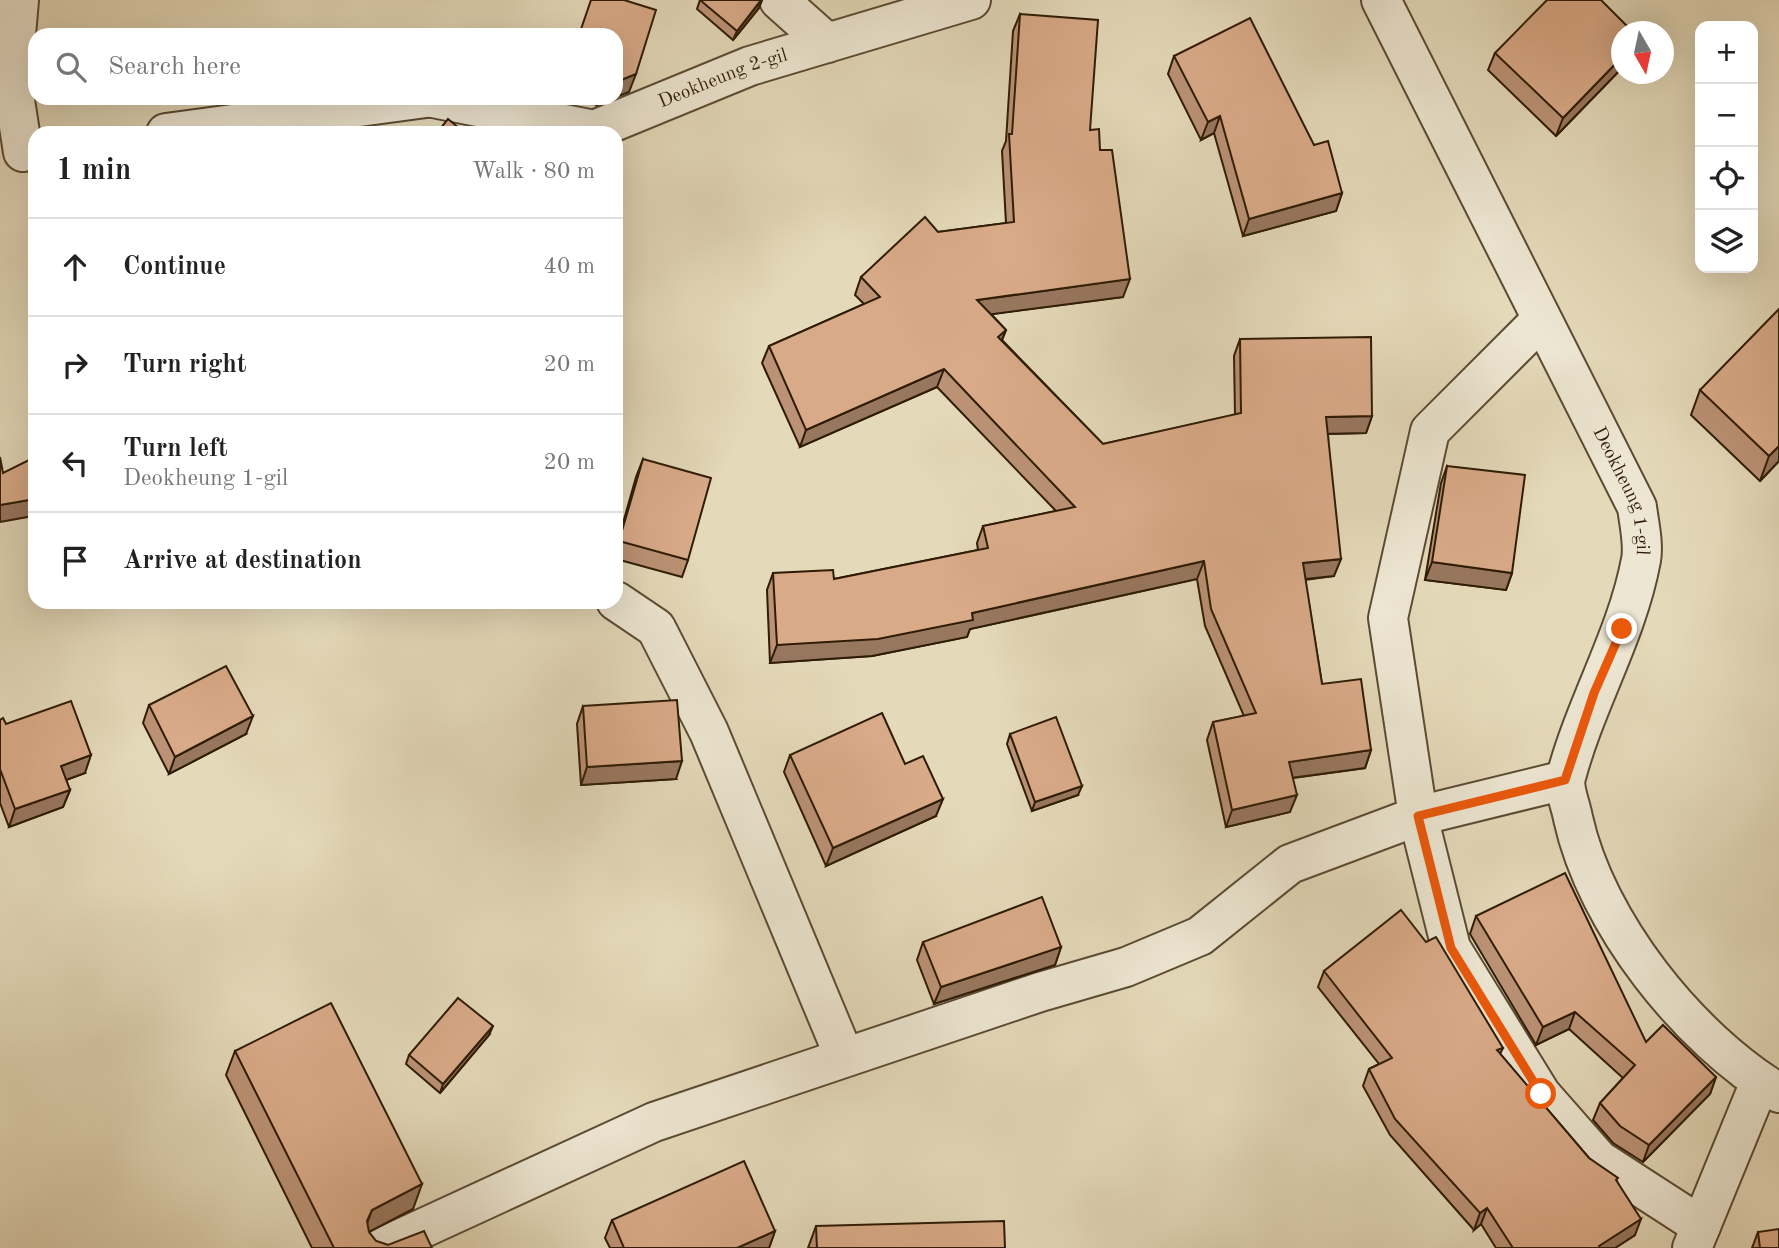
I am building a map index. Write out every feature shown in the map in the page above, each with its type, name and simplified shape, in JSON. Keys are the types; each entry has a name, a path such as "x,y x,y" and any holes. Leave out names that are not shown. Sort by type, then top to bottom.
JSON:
{"street":[{"path":"19,0 12,81 19,153"},
{"path":"779,0 827,43"},
{"name":"Deokheung 2-gil","path":"608,126 750,66 971,0"},
{"name":"Deokheung 1-gil","path":"1381,0 1637,507 1642,557 1622,629 1594,693 1565,780"},
{"path":"218,126 373,105"},
{"name":"Deokheung 2-gil","path":"466,105 566,126"},
{"path":"380,1248 654,1122 844,1056 1126,967 1188,942 1200,936 1290,864 1418,816 1565,780 1580,851 1631,950 1679,1010 1770,1087 1696,1237 1599,1160 1541,1094 1451,948 1418,816 1388,618 1430,431 1541,320"},
{"path":"623,606 656,628 709,732 844,1056"}],"building":[{"path":"591,0 624,0 656,10 636,74 623,79 623,28 581,28"},
{"path":"700,0 761,0 737,31"},
{"path":"1547,0 1601,0 1622,21 1611,21 1611,68 1563,118 1495,53"},
{"path":"1020,14 1098,20 1090,130 1099,129 1100,150 1112,150 1130,279 977,300 1006,330 998,337 1103,444 1241,413 1240,339 1371,337 1372,416 1326,417 1341,559 1303,563 1322,684 1361,679 1371,750 1289,762 1297,795 1232,810 1213,722 1256,713 1211,609 1204,561 972,613 973,620 878,639 777,645 773,573 833,570 834,579 988,548 983,526 1075,507 944,369 806,430 769,346 880,297 861,277 925,217 938,232 1014,222 1009,134 1012,134"},
{"path":"1250,18 1314,145 1328,141 1342,193 1249,219 1220,116 1208,122 1174,56"},
{"path":"448,119 456,126 442,126"},
{"path":"1779,309 1779,446 1769,456 1700,390"},
{"path":"0,457 3,473 28,460 28,500 0,505"},
{"path":"643,459 711,478 688,560 623,542 623,527"},
{"path":"1447,466 1525,475 1512,573 1432,562"},
{"path":"226,666 253,716 175,757 149,705"},
{"path":"677,700 682,761 587,767 583,706"},
{"path":"71,701 91,755 61,766 70,790 15,809 0,769 0,720 3,718 6,724"},
{"path":"882,713 905,764 923,756 943,799 833,848 790,755"},
{"path":"1056,717 1082,786 1035,802 1010,734"},
{"path":"1565,873 1646,1042 1663,1025 1716,1077 1649,1145 1620,1126 1600,1103 1635,1065 1575,1012 1543,1027 1476,916"},
{"path":"1042,897 1061,947 941,987 923,942"},
{"path":"1401,910 1426,942 1436,937 1503,1048 1497,1050 1589,1158 1618,1178 1616,1180 1641,1219 1599,1246 1600,1248 1513,1248 1487,1208 1480,1213 1395,1119 1369,1069 1392,1058 1324,971"},
{"path":"458,998 493,1026 443,1084 409,1055"},
{"path":"331,1003 422,1184 372,1210 367,1221 369,1232 376,1241 388,1245 424,1231 432,1248 334,1248 235,1051"},
{"path":"744,1161 775,1231 737,1248 624,1248 612,1220"},
{"path":"1004,1221 1005,1248 817,1248 816,1226"},
{"path":"1779,1229 1779,1248 1760,1248 1758,1232"}],"route":[{"path":"1541,1094 1451,948 1418,816 1565,780 1594,693 1622,629"}]}
